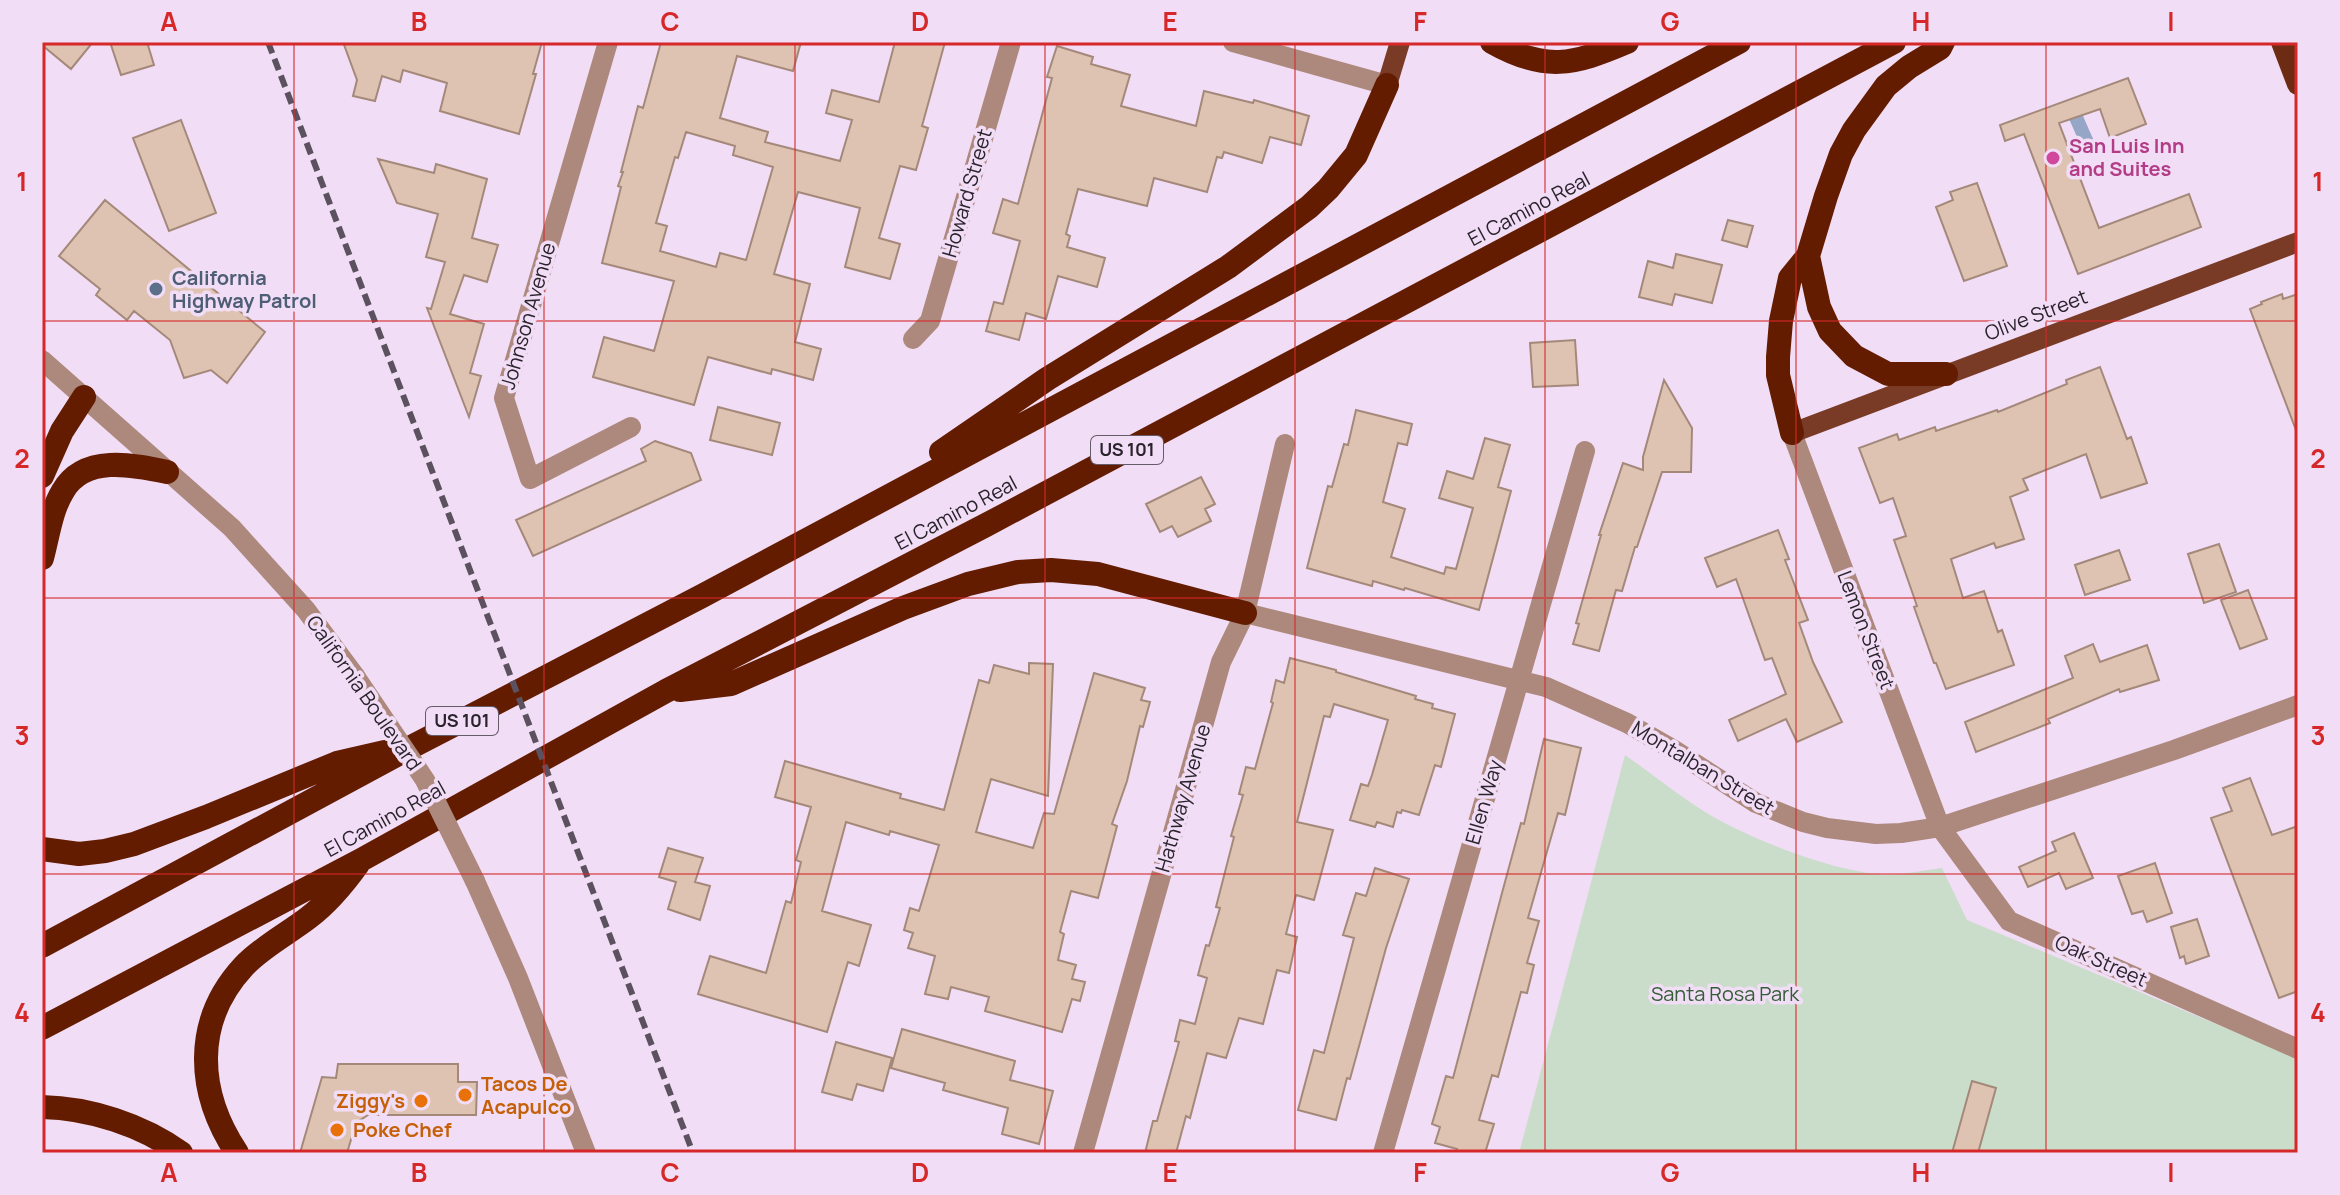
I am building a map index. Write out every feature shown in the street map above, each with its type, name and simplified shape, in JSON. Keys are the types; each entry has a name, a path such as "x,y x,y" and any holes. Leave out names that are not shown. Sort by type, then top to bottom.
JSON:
{"highway":[{"path":"1492,42 1511,53 1537,61 1560,62 1591,57 1627,42"},
{"name":"US 101","path":"42,946 1739,42"},
{"name":"El Camino Real","path":"42,1028 361,860 666,691 986,525 1894,42"},
{"path":"1792,433 1778,375 1781,321 1790,278 1808,256 1841,154 1854,130 1886,86 1940,48 1943,42"},
{"path":"2282,42 2298,84"},
{"path":"882,498 1014,401 1228,267 1309,207 1356,155 1387,85"},
{"path":"1808,256 1824,319 1830,331 1854,356 1888,374 1946,374"},
{"path":"42,468 84,397"},
{"path":"42,558 58,502 72,479 90,469 107,465 134,465 167,472"},
{"path":"666,691 731,684 903,608 968,584 1018,572 1051,570 1098,574 1245,613"},
{"path":"42,849 79,854 134,844 337,763 415,745"},
{"path":"237,1153 214,1110 205,1065 213,1016 244,965 338,892 361,860"},
{"path":"42,1107 114,1119 181,1153"}],"main road":[{"path":"1387,85 1400,42"},
{"name":"Olive Street","path":"1792,433 2298,242"}],"street":[{"name":"Johnson Avenue","path":"608,42 504,398 530,479 631,427"},
{"name":"Howard Street","path":"913,339 930,321 1011,42"},
{"path":"1233,42 1387,85"},
{"name":"California Boulevard","path":"42,360 232,528 306,610 355,676 425,780 475,881 518,978 586,1153"},
{"name":"Lemon Street","path":"1792,433 1940,827"},
{"name":"Hathway Avenue","path":"1083,1153 1221,662 1245,613 1285,444"},
{"name":"Ellen Way","path":"1383,1153 1585,451"},
{"name":"Montalban Street","path":"1245,613 1546,687 1627,723 1756,803 1803,822 1876,834 1940,827 2174,750 2298,705"},
{"name":"Oak Street","path":"1940,827 2009,921 2298,1049"}],"green space":[{"name":"Santa Rosa Park","path":"1625,755 1717,819 1799,855 1866,873 1886,875 1942,868 1967,920 2298,1058 2298,1153 1519,1153"}],"water":[{"path":"2079,107 2094,141 2081,146 2066,112"}],"building":[{"path":"42,42 93,42 71,69"},
{"path":"110,42 147,42 154,65 121,75"},
{"path":"343,42 542,42 519,134 440,111 447,83 403,70 400,82 382,76 375,101 353,96 357,80"},
{"path":"661,42 801,42 793,71 737,56 720,118 768,132 765,142 840,161 852,120 826,113 832,90 879,102 895,42 945,42 922,126 928,128 916,170 900,166 879,238 900,244 890,279 845,267 860,208 798,192 774,274 810,284 795,342 821,349 813,380 772,369 771,374 708,357 694,405 593,377 604,337 654,351 674,281 602,263 638,106 643,108","holes":["686,132 735,146 733,155 773,167 746,260 720,253 716,267 660,251 667,226 656,223 675,157 678,158"]},
{"path":"1057,46 1093,57 1091,64 1130,75 1121,106 1196,126 1204,91 1253,103 1254,100 1309,116 1301,145 1270,137 1262,163 1224,152 1222,158 1217,157 1207,192 1154,178 1147,206 1078,189 1066,234 1070,236 1067,247 1105,258 1097,287 1058,276 1046,319 1026,313 1019,340 986,331 994,302 1003,304 1020,241 993,233 1003,199 1018,204 1052,78 1047,77"},
{"name":"San Luis Inn and Suites","path":"2128,78 2146,124 2110,138 2100,109 2059,123 2099,228 2189,194 2201,227 2078,274 2024,134 2005,141 2000,125"},
{"path":"181,120 216,213 169,231 133,138"},
{"path":"378,159 434,173 436,164 487,179 472,238 498,245 487,282 464,275 450,314 484,324 470,373 481,376 469,417 427,308 431,309 445,262 426,257 438,214 397,203"},
{"path":"1977,183 2007,266 1964,281 1936,207 1953,200 1950,192"},
{"name":"California Highway Patrol","path":"105,200 265,332 227,383 211,370 184,378 170,340 134,311 127,320 96,295 100,289 59,256"},
{"path":"1728,220 1753,226 1747,247 1722,240"},
{"path":"1676,254 1722,265 1712,303 1675,294 1672,305 1639,297 1648,261 1673,268"},
{"path":"2282,294 2283,299 2298,294 2296,430 2250,309"},
{"path":"1575,340 1578,385 1533,387 1530,343"},
{"path":"2100,367 2127,439 2131,437 2147,483 2101,498 2086,454 2023,479 2028,490 2010,497 2024,539 1996,548 1994,543 1951,559 1963,598 1984,591 1998,632 2002,630 2014,665 1946,689 1914,607 1917,606 1894,540 1906,536 1893,498 1880,503 1859,448 1897,434 1899,440 1935,427 1936,431 1998,412"},
{"path":"1664,380 1692,428 1691,472 1662,472 1622,591 1616,590 1599,651 1573,644 1599,535 1623,463 1643,470 1643,457"},
{"path":"718,407 780,423 772,455 710,440"},
{"path":"1356,410 1412,424 1407,445 1398,443 1383,502 1405,509 1391,557 1444,574 1446,567 1456,569 1473,508 1439,498 1447,471 1473,479 1485,438 1510,445 1498,487 1511,491 1479,610 1405,588 1373,581 1372,586 1307,568 1328,486 1332,487 1344,444 1348,445"},
{"path":"655,441 691,453 701,480 533,556 516,520 646,461 641,449"},
{"path":"1201,477 1215,504 1205,509 1211,521 1178,537 1172,526 1160,532 1146,504"},
{"path":"1778,530 1789,559 1785,560 1808,620 1799,623 1813,662 1842,722 1797,742 1786,719 1738,741 1729,720 1786,694 1772,658 1765,660 1736,579 1717,587 1705,558"},
{"path":"2219,544 2236,592 2204,603 2188,554"},
{"path":"2119,550 2130,580 2085,595 2075,565"},
{"path":"2248,590 2267,639 2240,649 2221,600"},
{"path":"2093,644 2100,662 2147,645 2159,680 2120,692 2119,689 2048,719 2050,723 1976,752 1965,722 2073,678 2065,656"},
{"path":"1290,658 1416,696 1415,699 1433,704 1432,708 1455,714 1441,767 1435,765 1419,815 1402,810 1401,813 1397,812 1393,827 1377,822 1375,827 1350,820 1361,784 1368,786 1388,720 1334,704 1330,717 1324,716 1297,822 1333,830 1314,900 1296,895 1286,934 1297,937 1289,973 1277,970 1263,1024 1239,1018 1226,1058 1207,1053 1190,1118 1186,1116 1176,1153 1145,1153 1179,1042 1175,1041 1180,1020 1195,1024 1207,978 1198,975 1220,908 1216,907 1243,795 1239,794 1246,767 1255,769 1276,680 1284,683"},
{"path":"1029,663 1053,664 1048,796 991,779 976,832 1033,848 1044,813 1054,814 1094,673 1145,688 1141,700 1150,702 1143,727 1140,726 1127,781 1112,824 1117,826 1098,898 1071,891 1060,932 1064,934 1058,960 1076,965 1072,979 1085,982 1080,1001 1072,999 1062,1032 985,1011 989,997 951,987 948,999 925,994 935,956 908,948 913,933 904,930 910,908 919,911 939,845 846,822 822,911 871,925 859,966 848,962 827,1032 698,994 710,956 766,973 786,901 791,903 801,862 796,860 811,807 775,797 785,761 901,794 900,798 944,810 979,680 989,683 994,665 1029,674"},
{"path":"1544,739 1581,748 1565,815 1558,813 1528,918 1539,921 1527,963 1534,965 1527,993 1521,992 1498,1077 1492,1075 1479,1120 1494,1124 1485,1153 1456,1153 1457,1149 1435,1143 1440,1127 1432,1124 1446,1076 1453,1078 1521,823 1524,824"},
{"path":"2250,778 2272,835 2298,826 2298,991 2279,998 2211,818 2232,811 2223,788"},
{"path":"2074,833 2093,878 2066,889 2059,873 2028,887 2019,867 2056,851 2052,842"},
{"path":"668,848 703,858 695,882 710,886 700,920 668,909 676,882 659,877"},
{"path":"2155,863 2172,913 2147,922 2143,911 2132,914 2118,876"},
{"path":"1375,868 1409,879 1336,1120 1298,1110 1314,1050 1324,1053 1354,938 1343,935 1356,893 1366,896"},
{"path":"2197,919 2209,956 2186,964 2184,956 2180,958 2171,927"},
{"path":"902,1029 1015,1061 1010,1080 1053,1091 1039,1144 1002,1134 1008,1108 943,1090 945,1083 891,1068"},
{"path":"836,1042 892,1058 883,1091 857,1084 852,1100 822,1092"},
{"path":"338,1064 458,1064 458,1082 477,1082 476,1115 368,1115 356,1123 347,1153 300,1153 322,1077 336,1078"},
{"path":"1972,1081 1996,1088 1978,1153 1952,1153"}],"railway":[{"path":"268,42 693,1153"}],"place":[{"name":"San Luis Inn and Suites","path":"2053,158"},
{"name":"California Highway Patrol","path":"156,289"},
{"name":"Tacos De Acapulco","path":"465,1095"},
{"name":"Ziggy's","path":"421,1101"},
{"name":"Poke Chef","path":"337,1130"}]}
